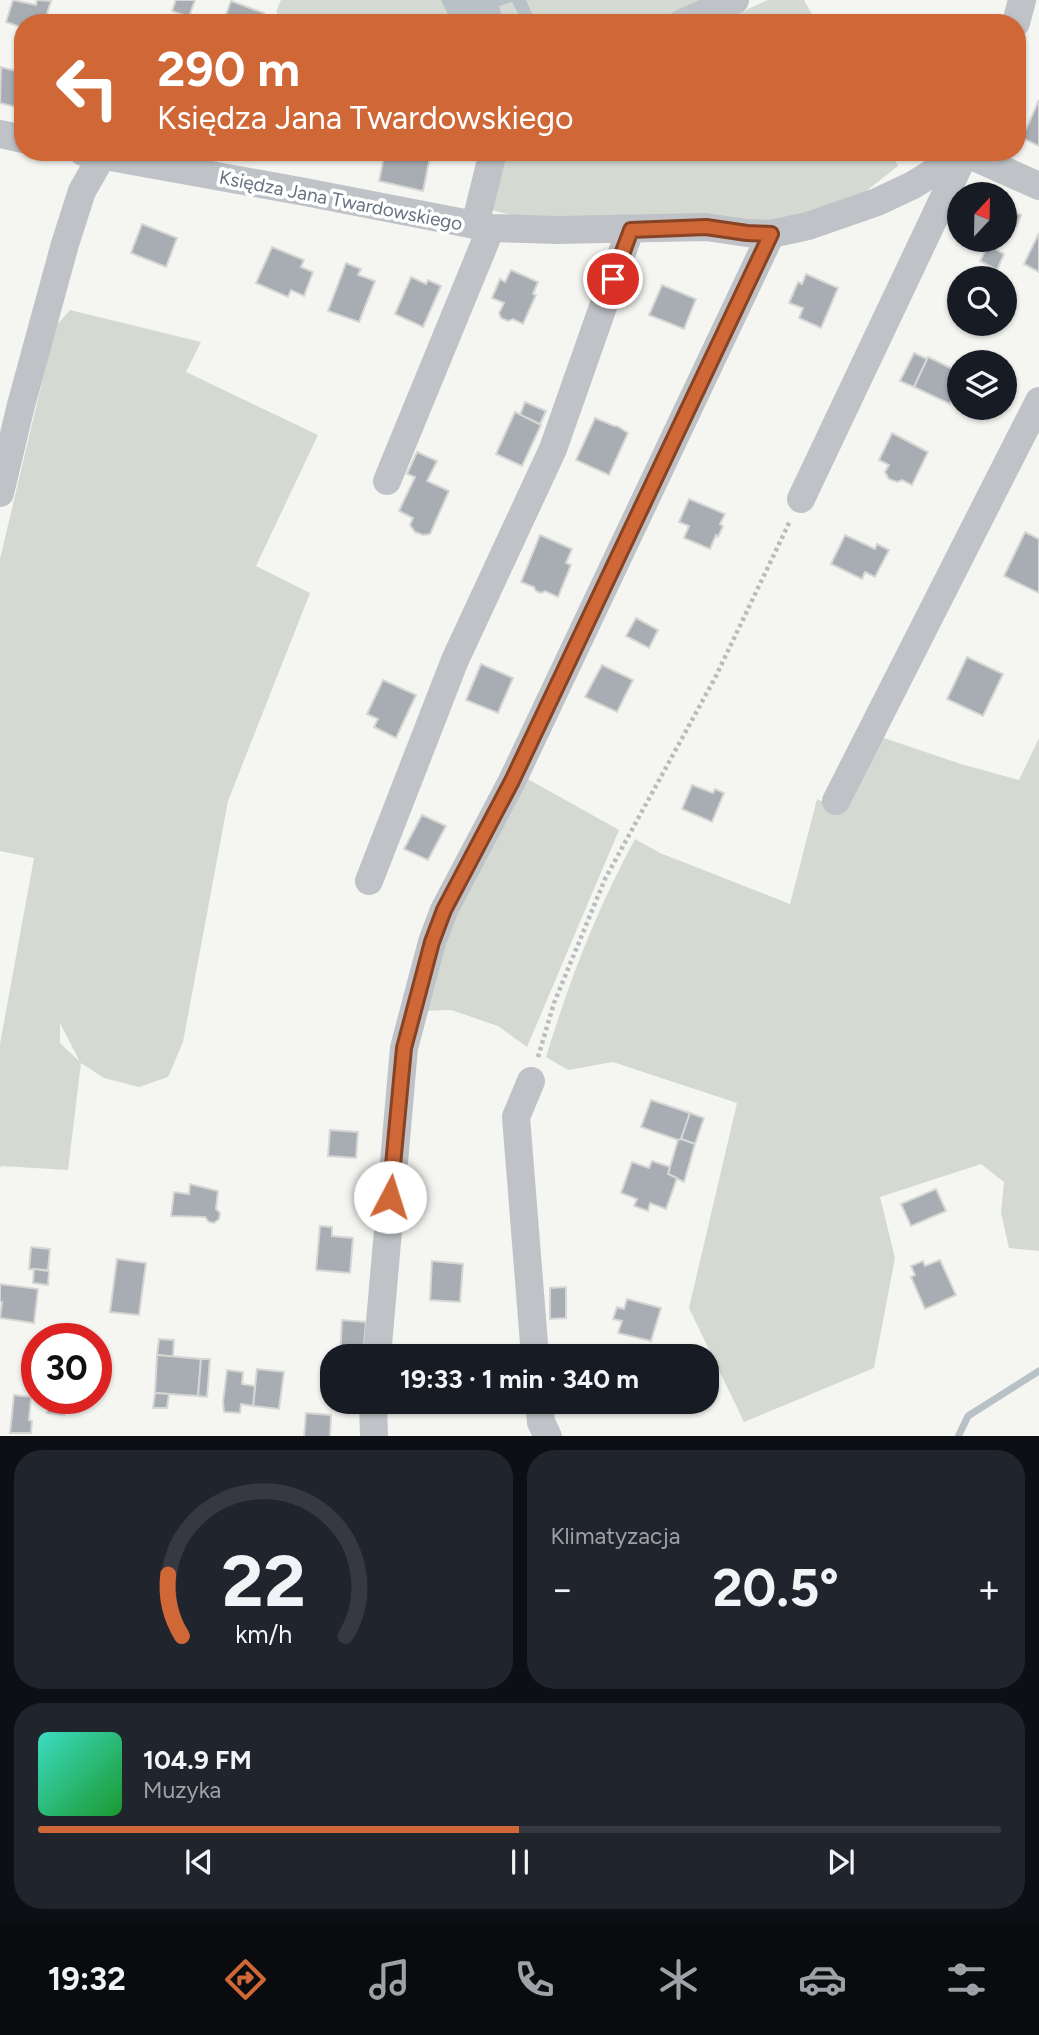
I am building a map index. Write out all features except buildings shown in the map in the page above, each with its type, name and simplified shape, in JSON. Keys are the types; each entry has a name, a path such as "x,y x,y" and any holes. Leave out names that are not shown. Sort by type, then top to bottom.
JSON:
{"street":[{"path":"703,14 735,0"},
{"path":"0,493 65,244 91,161"},
{"name":"Księdza Jana Twardowskiego","path":"133,161 293,189 483,227 631,230 706,227 771,234 807,226 877,202 913,185 952,161"},
{"name":"Księdza Jana Twardowskiego","path":"483,227 492,161"},
{"path":"801,499 962,161"},
{"path":"985,161 1039,186"},
{"path":"387,481 483,227"},
{"path":"369,881 455,660 552,449 631,230"},
{"path":"378,1344 404,1048 432,942 444,910 512,781 771,234"},
{"path":"836,801 1039,401"},
{"path":"531,1081 516,1117 534,1344"},
{"path":"373,1414 374,1436"},
{"path":"540,1414 548,1436"}],"path":[{"path":"531,1081 554,1003 606,879 715,678 801,499"}],"shaded area":[{"path":"281,0 709,0 677,14 276,12"},
{"path":"441,0 526,0 532,14 518,14 512,2 499,6 501,14 448,14"},
{"path":"768,0 804,0 812,14 737,14"},
{"path":"500,161 895,161 898,166 860,196 766,227 713,216 515,216 491,210"},
{"path":"70,310 201,342 186,372 318,435 256,566 310,593 228,801 183,1042 168,1077 139,1087 104,1078 81,1063 68,1170 1,1166 0,1169 0,1044 34,858 0,851 0,559 55,327","holes":["60,1023 79,1061 60,1043"]},
{"path":"881,737 1019,780 1039,738 1039,1251 1009,1248 1001,1213 1004,1182 981,1164 880,1197 895,1258 874,1368 744,1422 719,1370 719,1344 706,1344 689,1308 737,1103 613,1062 568,1070 546,1057 585,946 635,839 660,853 790,904 817,799 843,811"},
{"path":"526,778 619,830 527,1047 498,1026 451,1010 421,1011 443,942"}],"waterway":[{"path":"958,1436 968,1416 1039,1371"}],"route":[{"path":"390,1197 404,1048 432,942 444,910 512,781 771,234 706,227 631,230 613,279"}]}
